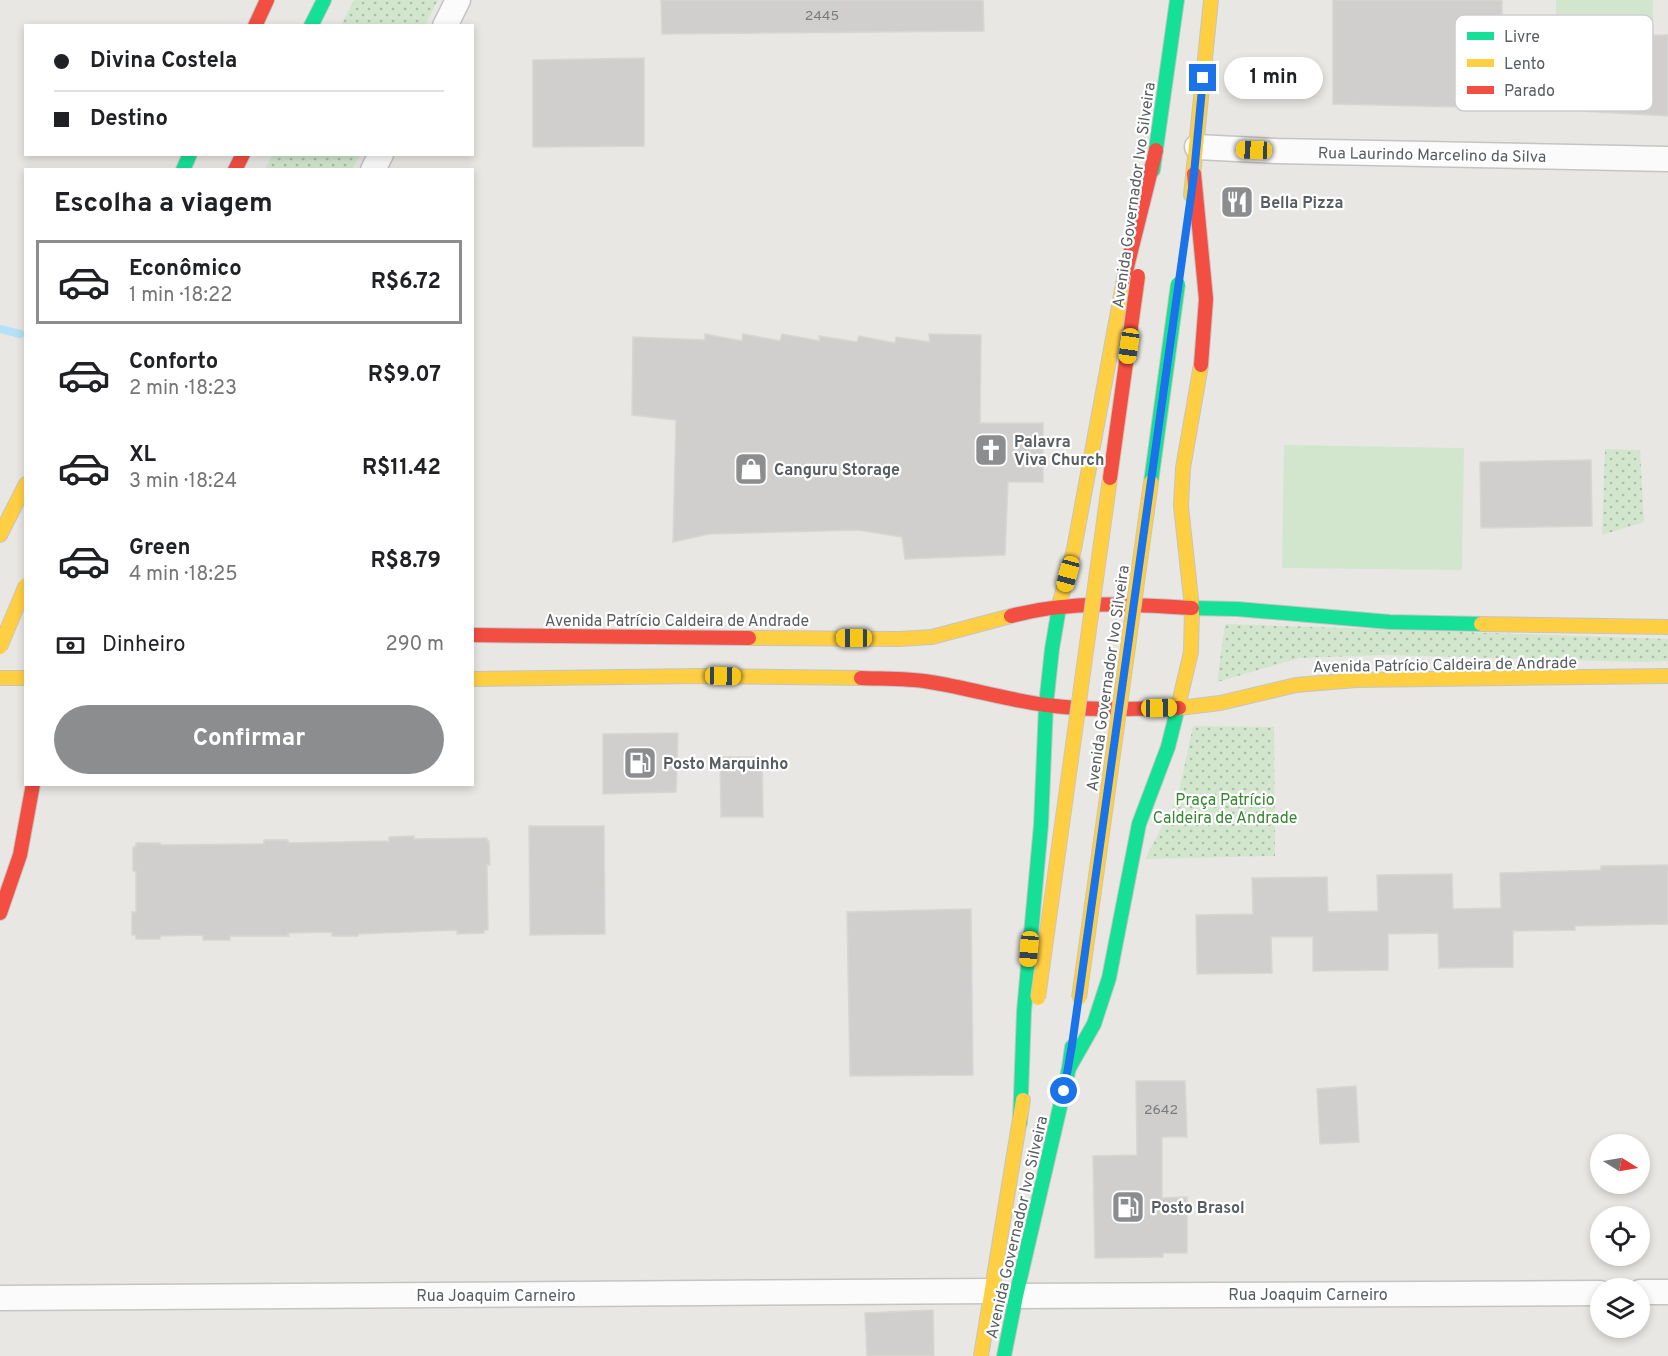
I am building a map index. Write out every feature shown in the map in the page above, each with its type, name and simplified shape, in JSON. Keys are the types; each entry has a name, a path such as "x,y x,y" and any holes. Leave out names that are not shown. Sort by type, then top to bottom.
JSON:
{"main road":[{"path":"256,24 267,0"},
{"path":"312,24 324,0"},
{"name":"Avenida Governador Ivo Silveira","path":"981,1356 1020,1123 1177,0"},
{"path":"1186,229 1197,147 1210,0"},
{"path":"1020,1123 1024,1011 1041,825 1046,705 1059,606 1074,549 1124,277 1156,150"},
{"path":"1069,1068 1094,1024 1109,978 1139,824 1168,747 1191,652 1192,608 1180,506 1202,357 1206,298 1194,174"},
{"name":"Avenida Governador Ivo Silveira","path":"1078,1004 1179,279"},
{"path":"1,532 24,488"},
{"path":"0,647 24,590"},
{"name":"Avenida Patrício Caldeira de Andrade","path":"474,635 899,639 933,637 1026,612 1059,606 1119,603 1248,610 1390,622 1668,627"},
{"path":"0,633 17,633"},
{"name":"Avenida Patrício Caldeira de Andrade","path":"474,679 699,676 910,679 945,683 1046,705 1100,710 1179,708 1220,703 1296,685 1356,680 1668,676"},
{"path":"0,678 24,678"},
{"path":"0,913 20,855 33,786"},
{"name":"Avenida Governador Ivo Silveira","path":"1004,1356 1069,1068 1074,1033"}],"street":[{"path":"446,24 458,0"},
{"name":"Rua Laurindo Marcelino da Silva","path":"1197,147 1276,151 1668,159"},
{"name":"Rua Joaquim Carneiro","path":"0,1298 992,1292"},
{"path":"1650,1292 1668,1292"},
{"name":"Rua Joaquim Carneiro","path":"1016,1296 1590,1293"}],"green space":[{"path":"354,0 438,0 426,24 342,24"},
{"path":"1556,0 1653,0 1653,15 1556,15"},
{"path":"271,156 359,156 353,168 265,168"},
{"path":"1284,445 1464,448 1462,570 1282,568"},
{"path":"1605,449 1640,450 1644,522 1602,535"},
{"path":"1225,624 1668,639 1668,661 1386,655 1299,658 1217,682"},
{"name":"Praça Patrício Caldeira de Andrade","path":"1193,726 1274,727 1275,856 1145,859 1178,796"}],"building":[{"path":"661,0 983,0 984,31 662,34"},
{"path":"1333,0 1502,0 1502,15 1455,15 1455,107 1333,104"},
{"path":"1653,35 1668,35 1668,116 1580,111 1653,111"},
{"path":"644,58 644,146 533,147 533,60"},
{"path":"705,334 742,341 743,334 780,341 782,334 820,341 819,336 857,342 859,336 895,343 896,337 930,342 929,334 981,335 980,423 1043,423 1043,482 1008,482 1005,555 905,559 902,537 858,530 709,534 673,542 676,420 632,415 633,337 705,340"},
{"path":"1591,460 1592,526 1481,528 1480,462"},
{"name":"Posto Marquinho","path":"678,733 676,792 603,794 603,734"},
{"path":"720,757 762,757 763,817 721,817"},
{"path":"529,826 604,826 605,934 530,935"},
{"path":"414,836 414,839 487,838 490,865 487,865 488,930 484,930 484,933 457,934 457,930 358,934 358,936 332,936 332,932 288,933 289,936 230,936 230,940 203,940 203,935 136,939 136,935 132,935 132,912 136,912 136,871 133,871 133,847 136,847 136,843 160,843 160,845 264,844 264,840 288,840 288,843 389,841 389,837"},
{"path":"1668,865 1668,924 1575,926 1575,930 1513,931 1513,967 1439,968 1438,933 1388,934 1388,970 1313,971 1313,937 1271,937 1272,973 1197,974 1196,915 1253,914 1252,878 1327,877 1328,912 1378,911 1377,875 1452,874 1453,909 1501,908 1500,873 1601,870 1601,866"},
{"path":"971,909 973,1075 850,1076 847,912"},
{"name":"Posto Brasol","path":"1136,1081 1185,1081 1187,1137 1162,1137 1162,1198 1187,1197 1187,1253 1163,1253 1163,1257 1095,1258 1093,1156 1137,1155"},
{"path":"1356,1086 1359,1142 1320,1144 1317,1089"},
{"path":"933,1310 934,1356 867,1356 865,1313"}],"waterway":[{"path":"0,329 20,334"}],"traffic: fast":[{"path":"312,24 324,0"},
{"path":"1153,170 1177,0"},
{"path":"184,168 189,156"},
{"path":"1151,482 1178,284"},
{"path":"1020,1123 1024,1011 1041,825 1046,705 1060,602"},
{"path":"1192,608 1237,609 1390,622 1481,624"},
{"path":"1069,1068 1094,1024 1109,978 1139,824 1168,747 1178,707"},
{"path":"1004,1356 1072,1047"}],"traffic: slow":[{"path":"1191,195 1211,0"},
{"path":"1060,602 1074,549 1124,279"},
{"path":"1178,707 1191,652 1192,608 1181,506 1183,468 1201,365"},
{"path":"1038,998 1110,478"},
{"path":"1079,998 1151,482"},
{"path":"0,535 24,488"},
{"path":"0,647 24,590"},
{"path":"749,638 899,639 932,637 1011,616"},
{"path":"1481,624 1668,627"},
{"path":"474,679 699,676 861,678"},
{"path":"1179,708 1220,703 1296,685 1356,680 1668,676"},
{"path":"0,678 24,678"},
{"path":"981,1356 1023,1100"}],"traffic: jam":[{"path":"256,24 267,0"},
{"path":"1124,279 1156,150"},
{"path":"236,168 242,156"},
{"path":"1194,174 1206,299 1201,365"},
{"path":"1110,478 1138,276"},
{"path":"1011,616 1079,605 1192,608"},
{"path":"474,635 749,638"},
{"path":"861,678 921,681 1063,707 1179,708"},
{"path":"0,913 20,855 33,786"}],"place":[{"name":"Bella Pizza","path":"1237,202"},
{"name":"Palavra Viva Church","path":"991,450"},
{"name":"Canguru Storage","path":"751,469"},
{"name":"Posto Marquinho","path":"640,763"},
{"name":"Posto Brasol","path":"1128,1207"}],"route":[{"path":"1064,1091 1194,174 1203,78"}]}
